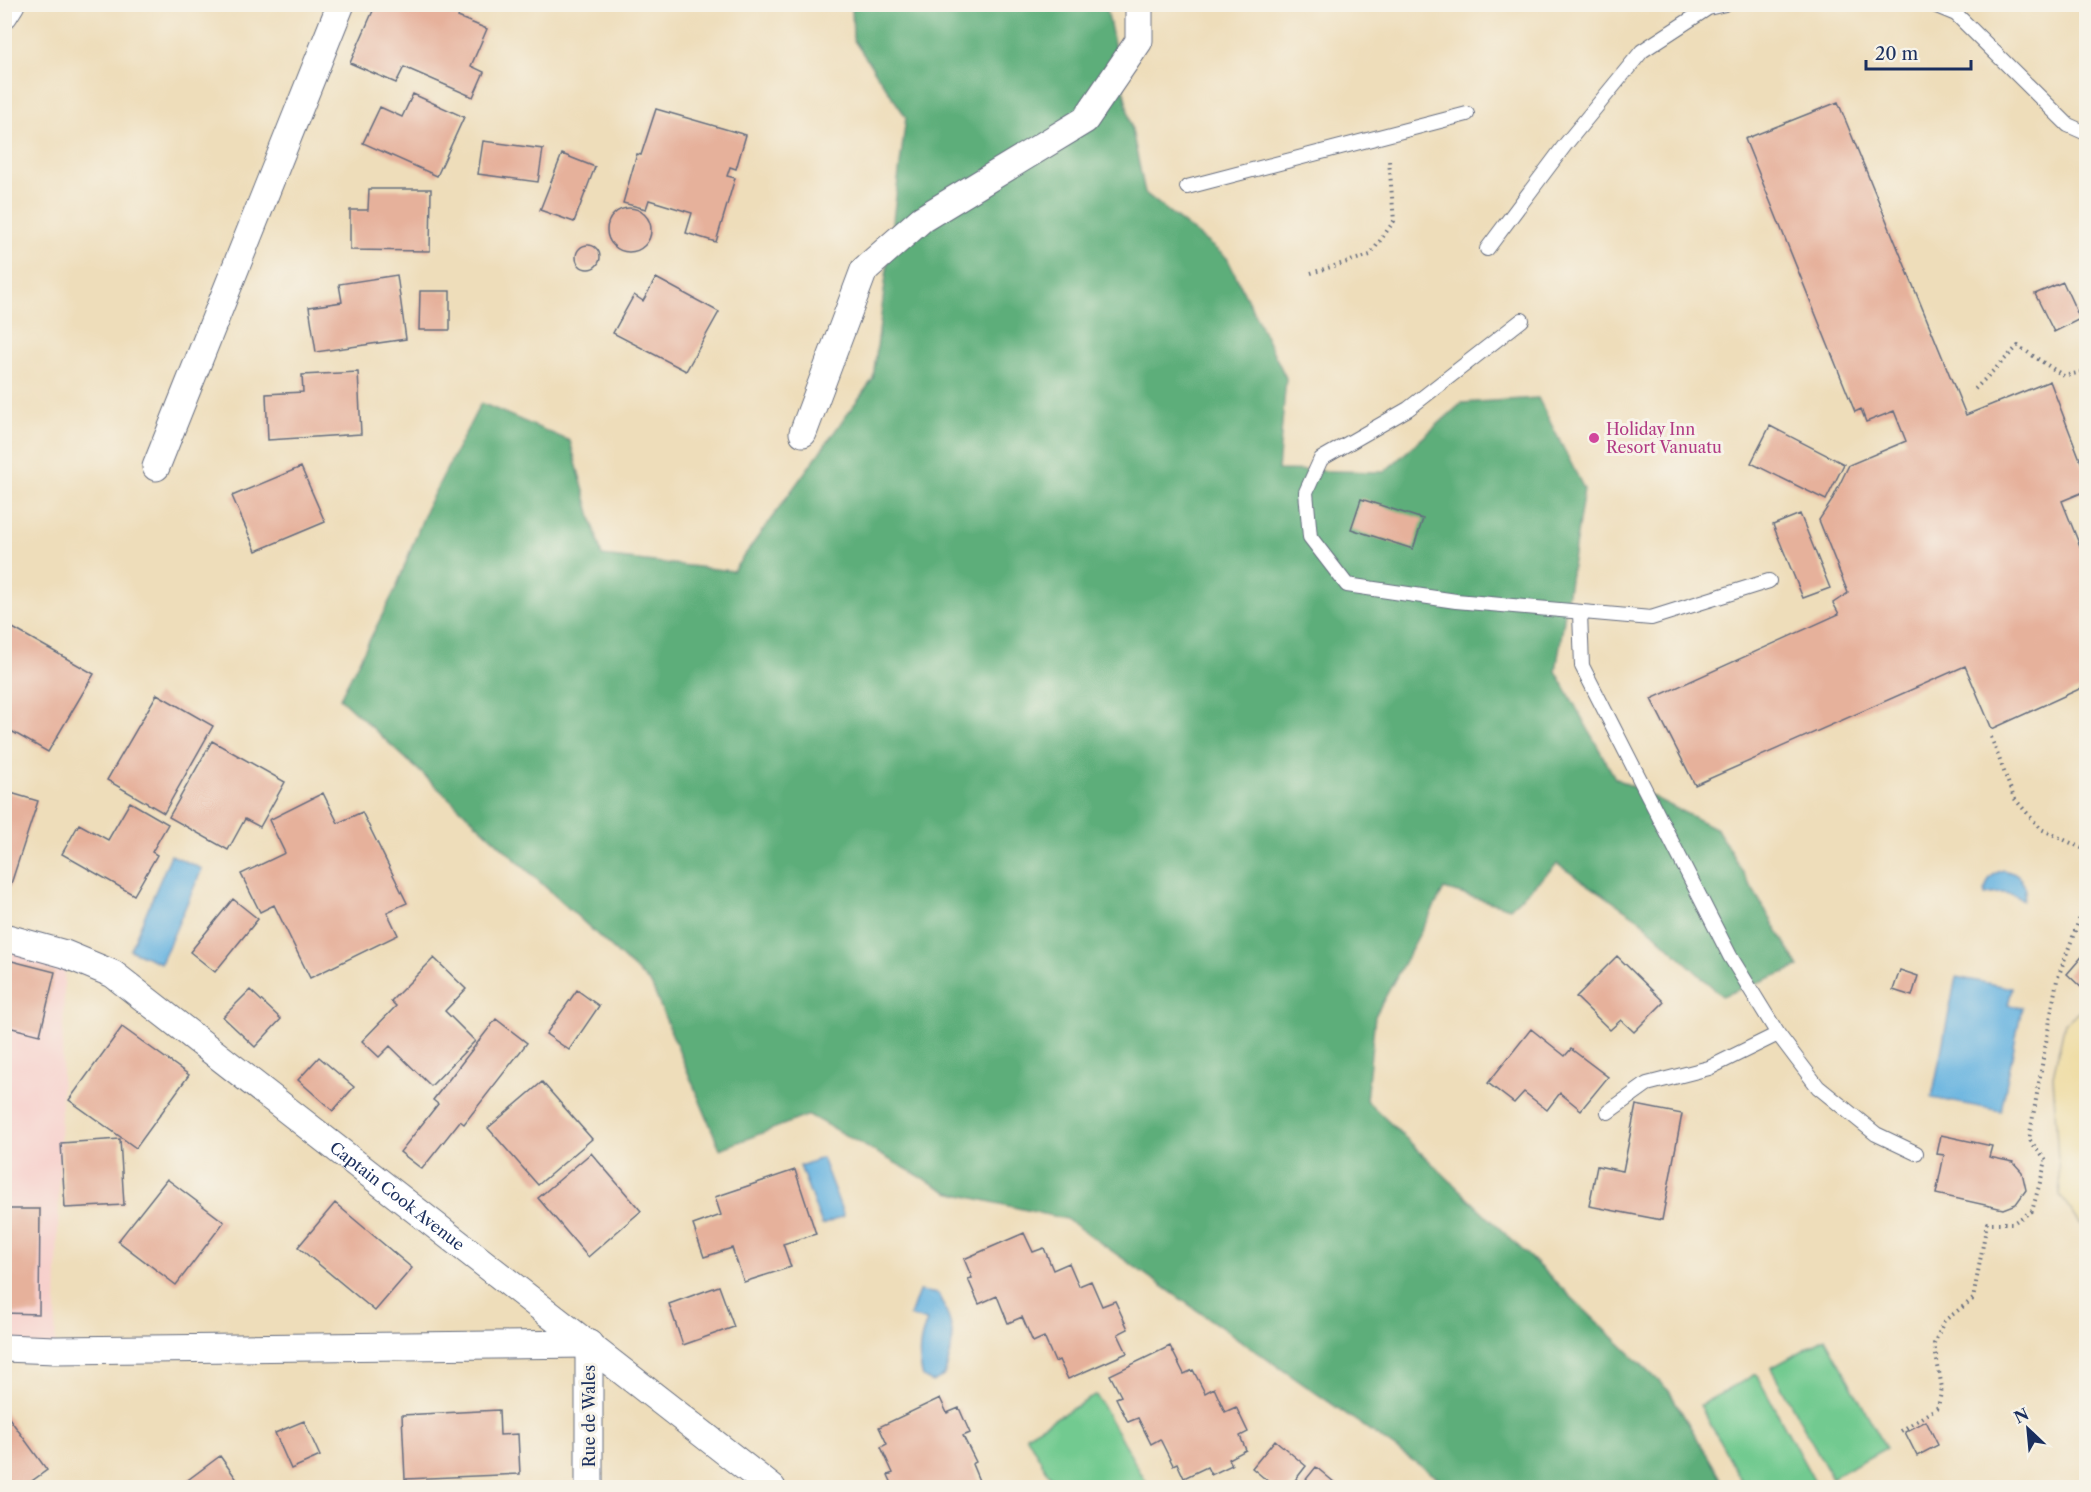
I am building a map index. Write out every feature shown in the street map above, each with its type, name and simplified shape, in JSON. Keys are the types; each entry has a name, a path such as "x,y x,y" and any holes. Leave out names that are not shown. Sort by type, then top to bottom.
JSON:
{"street":[{"path":"4,15 11,4"},
{"path":"156,467 340,4"},
{"path":"802,433 864,270 922,219 1085,120 1139,41 1138,4"},
{"name":"Captain Cook Avenue","path":"4,937 65,954 113,974 772,1488"},
{"path":"4,1348 55,1350 589,1344"},
{"name":"Rue de Wales","path":"589,1344 589,1488"}],"lane":[{"path":"1487,249 1565,145 1642,51 1708,8 1725,4"},
{"path":"1932,4 1956,14 2068,125 2086,133"},
{"path":"1187,187 1467,114"},
{"path":"1522,321 1408,409 1321,459 1306,492 1310,537 1347,585 1456,601 1652,618 1769,581"},
{"path":"1580,613 1582,666 1730,956 1778,1034 1818,1087 1876,1134 1916,1154"},
{"path":"1608,1112 1647,1084 1709,1068 1778,1034"}],"path":[{"path":"1311,273 1370,255 1394,221 1390,164 1384,136"},
{"path":"1975,389 2018,345 2064,376 2086,371"},
{"path":"1991,737 2014,798 2041,829 2086,850"},
{"path":"1900,1431 1938,1407 1942,1388 1934,1344 1944,1321 1973,1299 1987,1223 2013,1223 2032,1211 2046,1161 2029,1138 2057,980 2086,901"}],"shaded area":[{"path":"5,937 65,954 55,1350 5,1348"}],"green space":[{"path":"852,5 1106,5 1145,193 1227,258 1286,378 1278,470 1384,472 1462,403 1538,398 1584,489 1556,671 1615,778 1717,829 1799,967 1722,996 1639,919 1557,864 1510,908 1444,889 1375,1016 1366,1100 1669,1391 1726,1487 1451,1487 1066,1219 948,1192 809,1115 720,1149 651,984 340,698 396,588 428,505 481,403 570,441 602,556 733,571 873,379 906,117 853,39"},
{"path":"1825,1338 1886,1448 1832,1478 1771,1368"},
{"path":"1756,1374 1817,1486 1745,1487 1700,1405"},
{"path":"1096,1395 1149,1487 1056,1487 1026,1435"}],"sand":[{"path":"2086,1007 2086,1232 2060,1195 2053,1076 2065,1022"}],"water":[{"path":"171,855 202,869 161,963 130,950"},
{"path":"2004,870 2018,875 2026,888 2023,900 2005,893 1985,895 1990,879"},
{"path":"1956,977 2012,988 2008,1005 2022,1007 2001,1111 1932,1098"},
{"path":"822,1158 844,1216 822,1225 800,1166"},
{"path":"919,1291 938,1294 951,1326 951,1352 944,1376 932,1382 923,1377 920,1362 922,1335 927,1321 910,1316"}],"building":[{"path":"376,4 441,4 460,12 458,17 487,29 471,66 484,72 473,97 404,67 396,83 350,63"},
{"path":"413,94 464,117 437,176 363,143 380,107 402,117"},
{"path":"1838,102 1966,415 2050,381 2086,475 2086,491 2062,501 2086,561 2086,686 1992,729 1965,666 1695,785 1651,699 1839,614 1833,603 1848,593 1819,520 1831,502 1849,465 1906,441 1894,411 1866,422 1861,409 1855,412 1745,139"},
{"path":"656,109 746,135 736,169 730,167 727,176 735,178 716,242 686,233 692,213 649,200 646,209 623,203 637,154 641,155"},
{"path":"483,141 543,149 538,182 478,174"},
{"path":"562,154 595,167 574,222 540,210"},
{"path":"369,189 431,189 430,251 350,250 350,210 368,210"},
{"path":"629,208 644,215 651,230 644,245 629,252 614,245 607,230 614,215"},
{"path":"583,245 593,245 600,252 600,262 593,269 583,269 576,262 576,252"},
{"path":"397,275 406,339 316,352 309,307 342,302 339,284"},
{"path":"656,278 719,312 686,371 613,333 634,295 643,301"},
{"path":"2063,282 2080,319 2054,332 2035,294"},
{"path":"420,291 450,291 450,330 419,330"},
{"path":"358,372 361,434 268,440 266,394 303,392 302,375"},
{"path":"1770,426 1844,464 1826,500 1751,463"},
{"path":"301,467 325,522 256,551 232,496"},
{"path":"1361,499 1423,519 1413,549 1351,529"},
{"path":"1800,514 1830,588 1803,598 1773,525"},
{"path":"4,623 94,674 48,752 4,727"},
{"path":"157,694 213,726 164,813 107,780"},
{"path":"212,741 285,782 260,827 245,819 228,850 169,817"},
{"path":"4,791 38,801 10,887 4,886"},
{"path":"323,793 338,823 362,812 407,903 387,912 398,935 310,978 274,905 260,912 241,874 285,853 269,820"},
{"path":"130,802 168,824 152,852 157,855 134,895 62,854 79,824 108,840"},
{"path":"233,899 258,919 215,972 190,952"},
{"path":"2086,952 2086,992 2067,974"},
{"path":"1617,956 1664,1002 1634,1032 1621,1020 1610,1030 1576,997"},
{"path":"434,958 466,989 445,1011 475,1041 431,1086 390,1046 379,1057 362,1041 396,1006 391,1001"},
{"path":"4,959 55,972 40,1035 4,1026"},
{"path":"1900,970 1918,976 1912,996 1893,990"},
{"path":"250,990 281,1019 255,1047 223,1017"},
{"path":"577,990 599,1006 569,1050 546,1034"},
{"path":"496,1019 527,1043 464,1124 460,1121 422,1169 400,1152 438,1104 433,1100"},
{"path":"122,1027 189,1075 136,1148 69,1100"},
{"path":"1531,1029 1565,1056 1571,1049 1608,1077 1581,1110 1560,1093 1547,1110 1524,1092 1514,1103 1488,1083"},
{"path":"319,1057 354,1087 333,1111 298,1080"},
{"path":"542,1082 592,1139 538,1185 488,1128"},
{"path":"1636,1105 1682,1114 1662,1220 1589,1206 1597,1166 1623,1171"},
{"path":"1941,1135 1992,1146 1989,1157 2013,1162 2022,1172 2026,1190 2016,1204 2003,1209 1936,1194 1944,1155 1937,1154"},
{"path":"120,1139 124,1205 65,1208 61,1143"},
{"path":"591,1153 641,1211 588,1257 538,1198"},
{"path":"795,1170 816,1234 783,1244 791,1267 744,1282 732,1248 704,1257 693,1225 721,1215 715,1197"},
{"path":"167,1179 224,1222 176,1285 118,1241"},
{"path":"335,1203 412,1268 375,1311 298,1247"},
{"path":"4,1209 40,1209 39,1314 4,1313"},
{"path":"1024,1233 1033,1252 1044,1248 1053,1270 1069,1263 1079,1286 1091,1281 1102,1306 1115,1301 1128,1329 1118,1334 1127,1353 1068,1379 1059,1360 1055,1362 1044,1337 1033,1342 1022,1317 1008,1323 997,1296 979,1304 968,1279 972,1278 964,1259"},
{"path":"719,1286 734,1327 683,1345 669,1304"},
{"path":"1170,1346 1184,1374 1193,1370 1205,1393 1214,1388 1225,1412 1236,1407 1248,1432 1240,1436 1246,1450 1229,1459 1232,1465 1211,1475 1207,1467 1184,1478 1177,1463 1173,1465 1160,1439 1151,1444 1138,1418 1128,1422 1116,1398 1121,1396 1110,1375"},
{"path":"940,1398 947,1413 959,1408 970,1433 963,1436 976,1462 972,1464 982,1488 894,1488 888,1475 893,1473 881,1447 887,1444 879,1427"},
{"path":"499,1410 500,1435 518,1434 520,1474 405,1479 402,1415"},
{"path":"4,1411 47,1470 22,1488 4,1488"},
{"path":"304,1421 320,1456 291,1469 275,1433"},
{"path":"1926,1421 1938,1445 1917,1456 1905,1432"},
{"path":"1275,1440 1306,1466 1289,1488 1276,1488 1252,1468"},
{"path":"220,1456 243,1488 177,1488"},
{"path":"1316,1467 1341,1488 1299,1488"}],"place":[{"name":"Holiday Inn Resort Vanuatu","path":"1594,438"}]}
